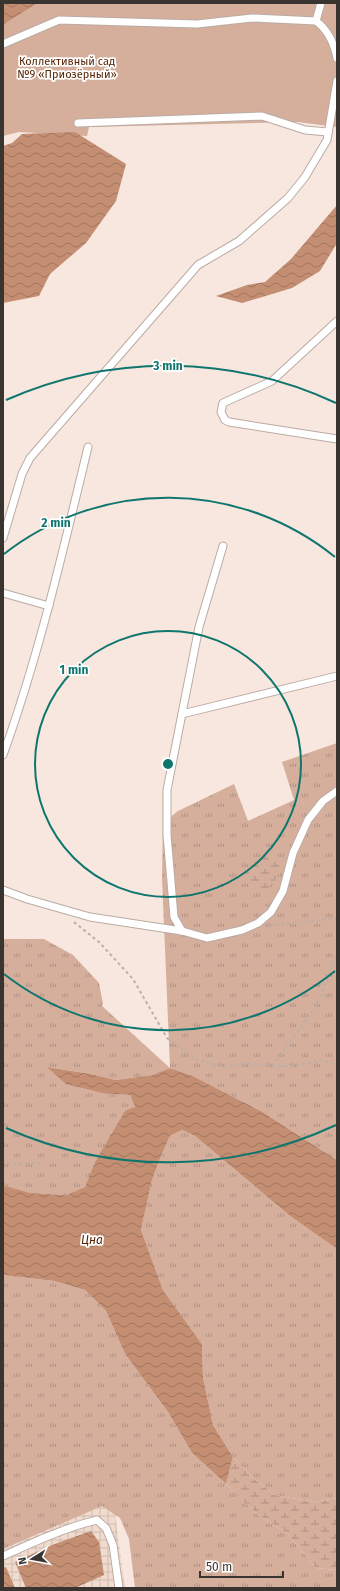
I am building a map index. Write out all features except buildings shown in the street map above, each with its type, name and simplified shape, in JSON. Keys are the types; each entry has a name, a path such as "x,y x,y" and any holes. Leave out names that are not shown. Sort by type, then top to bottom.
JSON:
{"lane":[{"path":"316,21 321,3"},
{"path":"3,44 58,20 197,24 252,18 316,21 324,27 331,38 337,58"},
{"path":"3,538 22,474 30,458 198,265 239,240 288,198 305,177 327,140 337,81"},
{"path":"78,123 262,116 305,130 328,132"},
{"path":"337,321 272,381 223,403 221,412 225,420 229,422 337,439"},
{"path":"3,755 22,703 49,606 88,447"},
{"path":"182,931 174,917 167,835 167,790 199,627 223,546"},
{"path":"3,593 49,606"},
{"path":"182,714 337,676"},
{"path":"3,890 27,899 90,917 182,931 207,938 242,930 258,923 271,912 283,892 293,853 308,820 322,801 337,791"},
{"path":"3,1556 79,1524 97,1520 106,1528 113,1544 119,1588"}],"path":[{"path":"68,917 99,942 133,979 167,1038 195,1059 223,1067 250,1063 272,1066 296,1066 321,1060 337,1065"},
{"path":"264,927 308,920 337,918"},
{"path":"272,1066 316,1006 337,954"},
{"path":"3,1158 11,1164 44,1163"}],"shaded area":[{"path":"113,1497 125,1588 3,1588 3,1544"}],"green space":[{"name":"Коллективный сад №9 «Приозёрный»","path":"38,3 337,3 337,140 336,127 298,122 89,127 87,136 19,132 3,136 3,25"},
{"path":"337,743 337,1160 261,1111 193,1076 170,1068 162,878 163,819 168,819 178,811 234,784 248,821 294,800 282,762"},
{"path":"270,854 281,860 279,874 269,888 249,888 245,871 255,859"},
{"path":"3,939 44,939 73,955 99,983 103,1004 102,1006 170,1068 152,1075 116,1080 48,1067 107,1094 130,1095 135,1107 95,1162 86,1187 66,1195 31,1193 3,1185"},
{"path":"182,1130 195,1136 290,1216 337,1249 337,1498 314,1502 275,1495 253,1478 233,1457 213,1425 203,1377 202,1344 163,1290 141,1230 152,1180 161,1156 170,1136"},
{"path":"3,1275 54,1281 85,1290 106,1311 125,1354 168,1412 192,1453 257,1514 287,1533 316,1568 337,1570 337,1588 135,1588 129,1539 120,1518 102,1506 3,1549"},
{"path":"233,1457 253,1478 275,1495 314,1502 337,1498 337,1570 316,1568 287,1533 257,1514 226,1484"}],"water":[{"path":"3,3 38,3 3,25"},
{"path":"75,132 126,164 116,201 86,243 50,274 39,296 3,303 3,146 12,143 22,134"},
{"path":"337,205 337,243 320,271 292,288 242,303 216,296 247,285 265,282 291,259"},
{"name":"Цна","path":"47,1067 91,1074 116,1080 152,1075 170,1068 193,1076 261,1111 337,1160 337,1249 290,1216 195,1136 182,1130 170,1136 152,1180 141,1230 163,1290 202,1344 203,1377 213,1425 233,1457 226,1484 192,1453 168,1412 125,1354 106,1311 85,1290 54,1281 3,1275 3,1185 31,1193 66,1195 85,1187 95,1162 125,1111 135,1107 130,1095 107,1094 66,1084"},
{"path":"91,1531 99,1542 104,1575 75,1588 26,1588 15,1562 52,1545"},
{"path":"6,1567 15,1588 3,1588 3,1568"}]}
